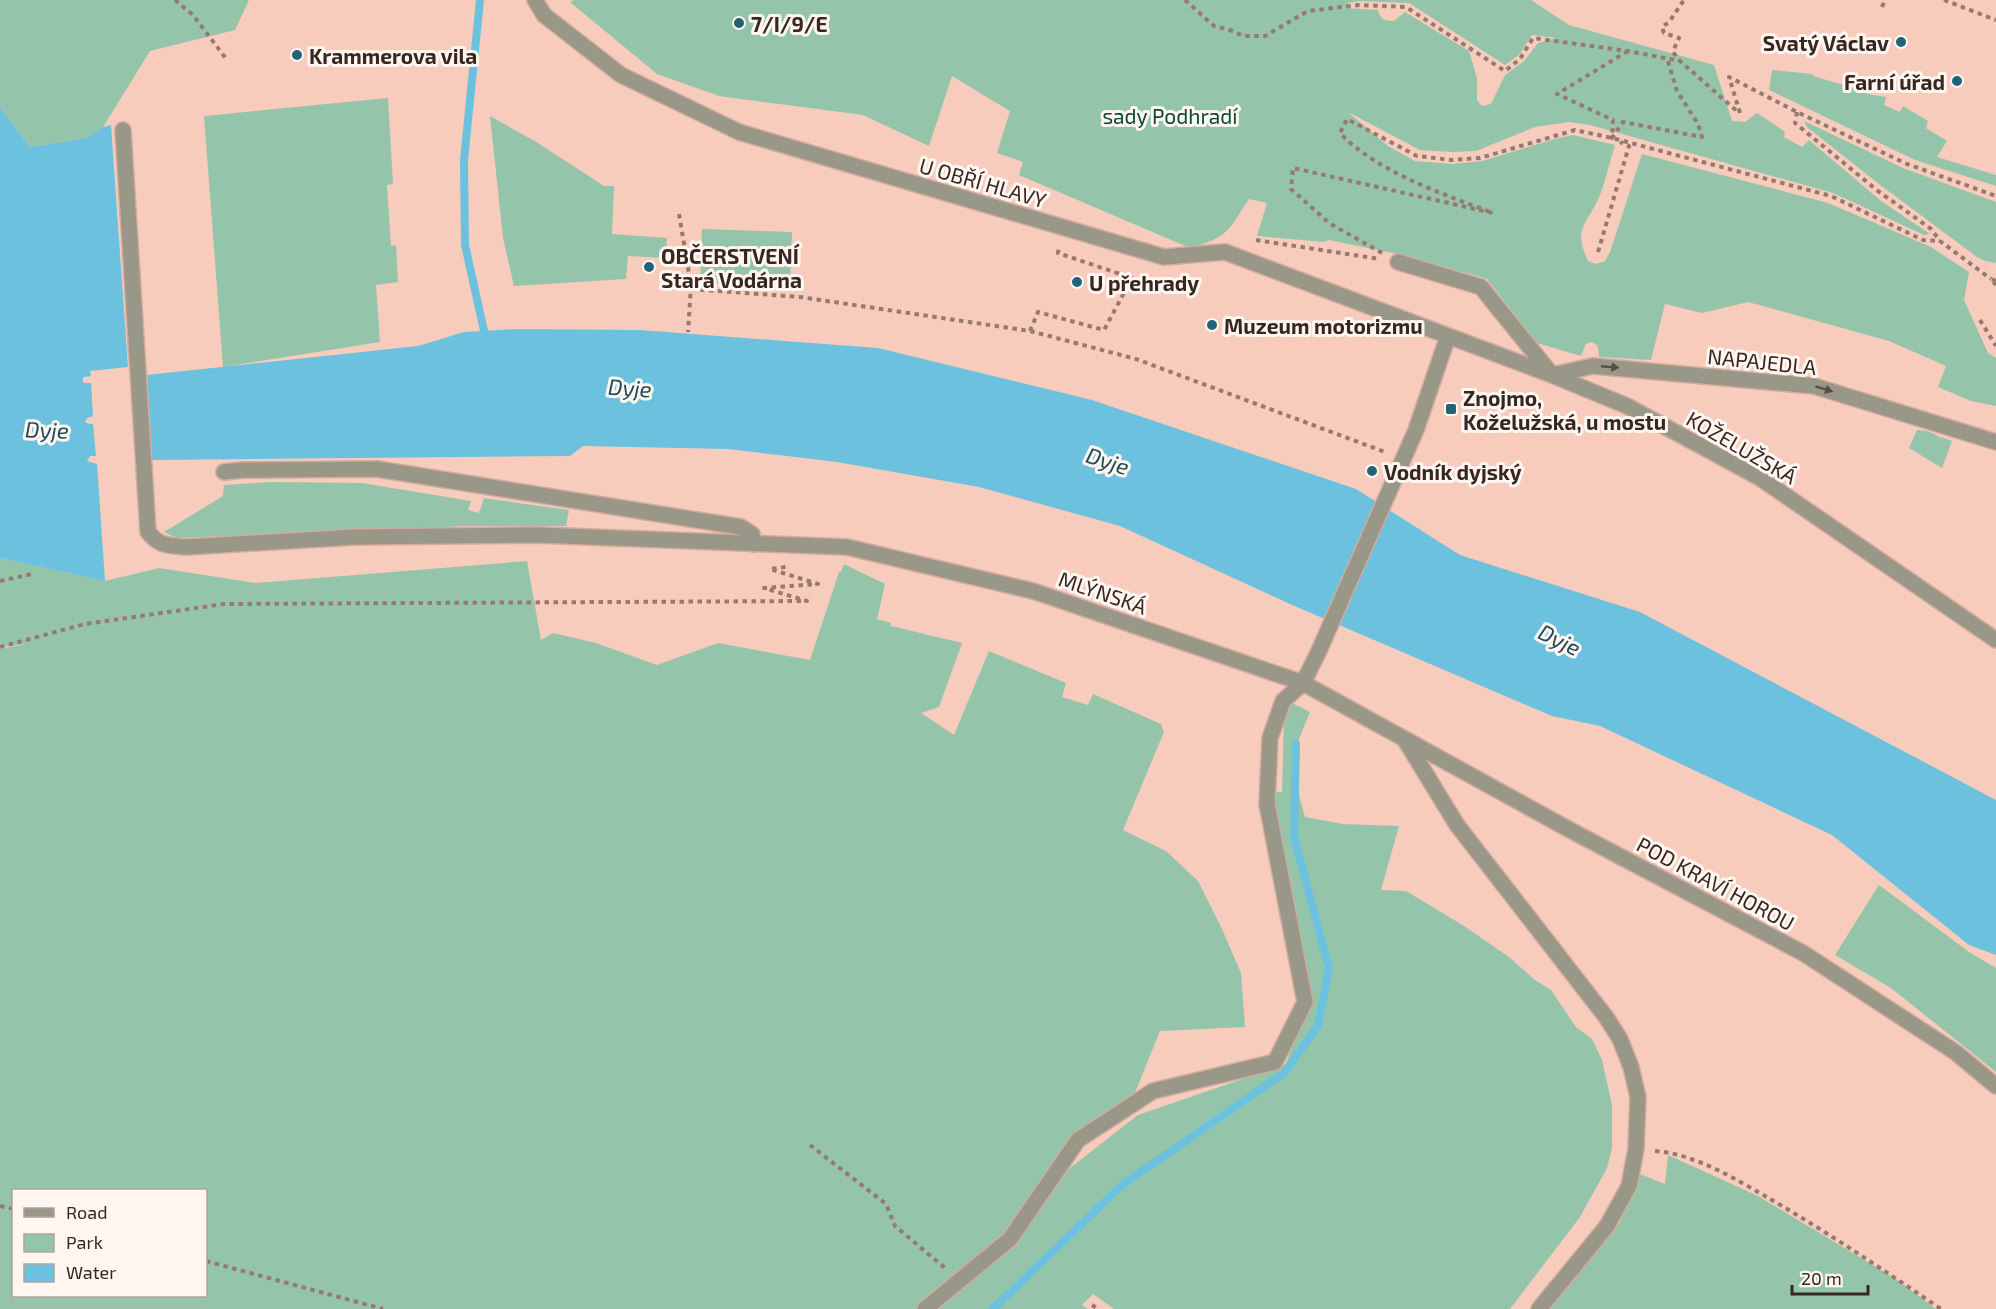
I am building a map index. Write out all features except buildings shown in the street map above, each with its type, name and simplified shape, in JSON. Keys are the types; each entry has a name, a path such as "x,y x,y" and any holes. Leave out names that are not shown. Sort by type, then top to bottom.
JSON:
{"street":[{"name":"U OBŘÍ HLAVY","path":"535,0 544,15 621,75 739,132 1164,257 1225,252 1448,336"},
{"name":"MLÝNSKÁ","path":"123,130 148,532 156,542 186,547 355,537 538,535 847,548 1033,591 1303,683 1404,737"},
{"path":"1398,262 1481,287 1552,375"},
{"path":"925,1309 1010,1239 1078,1140 1153,1091 1275,1062 1305,1002 1268,804 1270,738 1284,701 1303,683 1318,653 1416,430 1448,336"},
{"name":"KOŽELUŽSKÁ","path":"1448,336 1627,406 1760,478 1996,640"},
{"name":"NAPAJEDLA","path":"1552,375 1593,366 1814,386 1996,442"},
{"path":"224,472 377,470 741,527 752,534 754,544"},
{"path":"1404,737 1457,825 1606,1017 1620,1039 1631,1067 1638,1097 1636,1149 1629,1186 1607,1226 1539,1309"},
{"name":"POD KRAVÍ HOROU","path":"1404,737 1580,836 1803,953 1955,1052 1996,1086"}],"path":[{"path":"175,0 193,15 227,60"},
{"path":"1185,0 1214,26 1243,36 1264,36 1308,11 1359,4 1406,8 1505,71 1520,59 1533,39 1628,51 1680,61"},
{"path":"1684,0 1669,22 1662,27 1664,33 1679,38 1673,52 1680,61 1740,113 1729,77 1907,164 1996,196"},
{"path":"1882,7 1885,0"},
{"path":"1944,0 1996,20"},
{"path":"1612,138 1612,120 1557,94 1628,51"},
{"path":"1612,138 1623,122 1702,137 1698,124 1677,91 1667,58"},
{"path":"1797,112 1795,123 1878,191 1931,229 1940,241 1994,282"},
{"path":"1398,262 1329,223 1292,189 1293,168 1493,213 1412,181 1352,146 1340,133 1347,119 1417,156 1452,160 1480,158 1575,130 1831,196 1923,240 1940,241"},
{"path":"1598,252 1629,146 1612,138"},
{"path":"679,214 691,289 688,332"},
{"path":"1030,332 1038,312 1104,330 1132,278 1058,253 1063,227"},
{"path":"1252,240 1398,262"},
{"path":"691,289 800,297 1030,332 1136,359 1403,459"},
{"path":"1980,320 1996,346"},
{"path":"0,647 86,624 224,604 807,601 764,588 818,584 770,569 793,566"},
{"path":"0,581 32,574"},
{"path":"810,1145 886,1204 895,1226 959,1280"},
{"path":"1636,1149 1669,1152 1726,1173 1845,1244 1941,1309"},
{"path":"207,1261 383,1309"},
{"path":"1092,1305 1098,1309"}],"green space":[{"path":"0,0 249,0 235,30 150,51 103,127 87,138 30,147 0,107"},
{"name":"sady Podhradí","path":"574,0 1531,0 1569,25 1714,65 1732,121 1745,122 1757,113 1785,132 1784,137 1802,147 1809,140 1881,201 1930,234 1924,235 1833,193 1590,125 1569,122 1535,127 1476,151 1452,152 1420,150 1348,112 1388,146 1415,161 1453,164 1482,161 1573,135 1615,145 1600,195 1582,233 1583,250 1588,261 1596,264 1605,261 1610,252 1642,154 1828,203 1931,247 1969,272 1964,300 1988,353 1996,358 1996,406 1971,401 1938,387 1946,366 1889,341 1748,302 1702,313 1665,304 1651,360 1599,357 1595,343 1586,344 1581,356 1537,343 1487,279 1402,255 1329,240 1324,242 1257,236 1267,203 1249,199 1231,226 1220,236 1190,248 1019,175 1023,162 997,153 1010,111 952,76 929,146 863,115 719,96 657,74 570,2","holes":["1359,1 1409,3 1505,65 1519,55 1532,35 1556,38 1538,43 1524,61 1505,75 1491,104 1482,106 1477,100 1477,78 1469,51 1405,12 1391,21 1382,17 1378,10 1347,8 1348,3"]},
{"path":"1772,70 1812,74 1867,92 1867,94 1886,97 1884,105 1900,112 1903,106 1928,121 1926,128 1947,141 1937,157 1996,175 1996,186 1915,160 1769,90"},
{"path":"388,98 393,184 387,185 391,246 396,245 398,282 376,285 380,342 223,367 204,116"},
{"path":"490,116 538,143 604,186 614,186 612,234 667,238 666,258 628,256 626,279 514,286 503,238"},
{"path":"1804,121 1903,168 1996,202 1996,263 1977,257 1879,184 1807,127"},
{"path":"702,229 792,232 790,286 700,283"},
{"path":"1917,430 1928,431 1940,437 1938,442 1941,437 1952,441 1942,468 1909,448"},
{"path":"271,482 362,483 471,501 468,510 479,513 484,498 569,510 566,526 467,526 176,538 164,532 223,496 224,485"},
{"path":"0,558 105,581 159,568 256,583 527,561 541,640 553,633 596,643 657,665 718,643 810,660 839,572 844,564 885,584 877,619 891,623 891,626 962,643 939,707 921,713 954,735 989,651 1066,683 1062,697 1088,705 1093,694 1161,724 1164,732 1123,830 1166,851 1198,881 1241,973 1245,1027 1160,1031 1132,1100 1082,1141 1007,1236 921,1303 917,1309 0,1309 0,649 26,644 0,647"},
{"path":"1280,697 1310,712 1299,739 1292,769 1305,817 1343,824 1399,826 1381,890 1406,891 1464,926 1509,957 1535,980 1551,990 1576,1027 1592,1039 1602,1060 1612,1105 1612,1148 1607,1168 1580,1217 1510,1309 1114,1309 1093,1294 1082,1305 1088,1309 935,1309 1014,1243 1070,1168 1138,1115 1286,1064 1310,994 1267,793 1282,792 1284,716"},
{"path":"1879,885 1969,952 1996,968 1996,1072 1891,988 1835,955"},
{"path":"1668,1155 1758,1196 1896,1279 1936,1309 1549,1309 1619,1224 1640,1174 1665,1184"}],"water":[{"name":"Dyje","path":"0,107 30,147 87,138 103,127 111,125 128,367 90,371 91,376 84,377 82,380 84,383 91,383 93,416 87,418 85,422 93,424 96,456 90,456 87,461 97,464 105,581 0,558"},
{"name":"Dyje","path":"515,329 640,330 878,348 1092,400 1356,489 1460,555 1640,612 1996,800 1996,955 1969,945 1832,835 1600,726 1552,716 1290,604 1120,526 979,487 837,462 728,449 583,446 570,456 152,460 147,375 418,346 464,332"}],"waterway":[{"path":"480,0 464,160 465,245 486,340"},
{"path":"993,1309 1122,1185 1284,1073 1318,1026 1329,968 1294,837 1296,744"}],"place":[{"name":"7/I/9/E","path":"739,23"},
{"name":"Svatý Václav","path":"1901,42"},
{"name":"Krammerova vila","path":"297,55"},
{"name":"Farní úřad","path":"1957,81"},
{"name":"OBČERSTVENÍ Stará Vodárna","path":"649,267"},
{"name":"U přehrady","path":"1077,282"},
{"name":"Muzeum motorizmu","path":"1212,325"},
{"name":"Znojmo, Koželužská, u mostu","path":"1451,409"},
{"name":"Vodník dyjský","path":"1372,471"}]}
